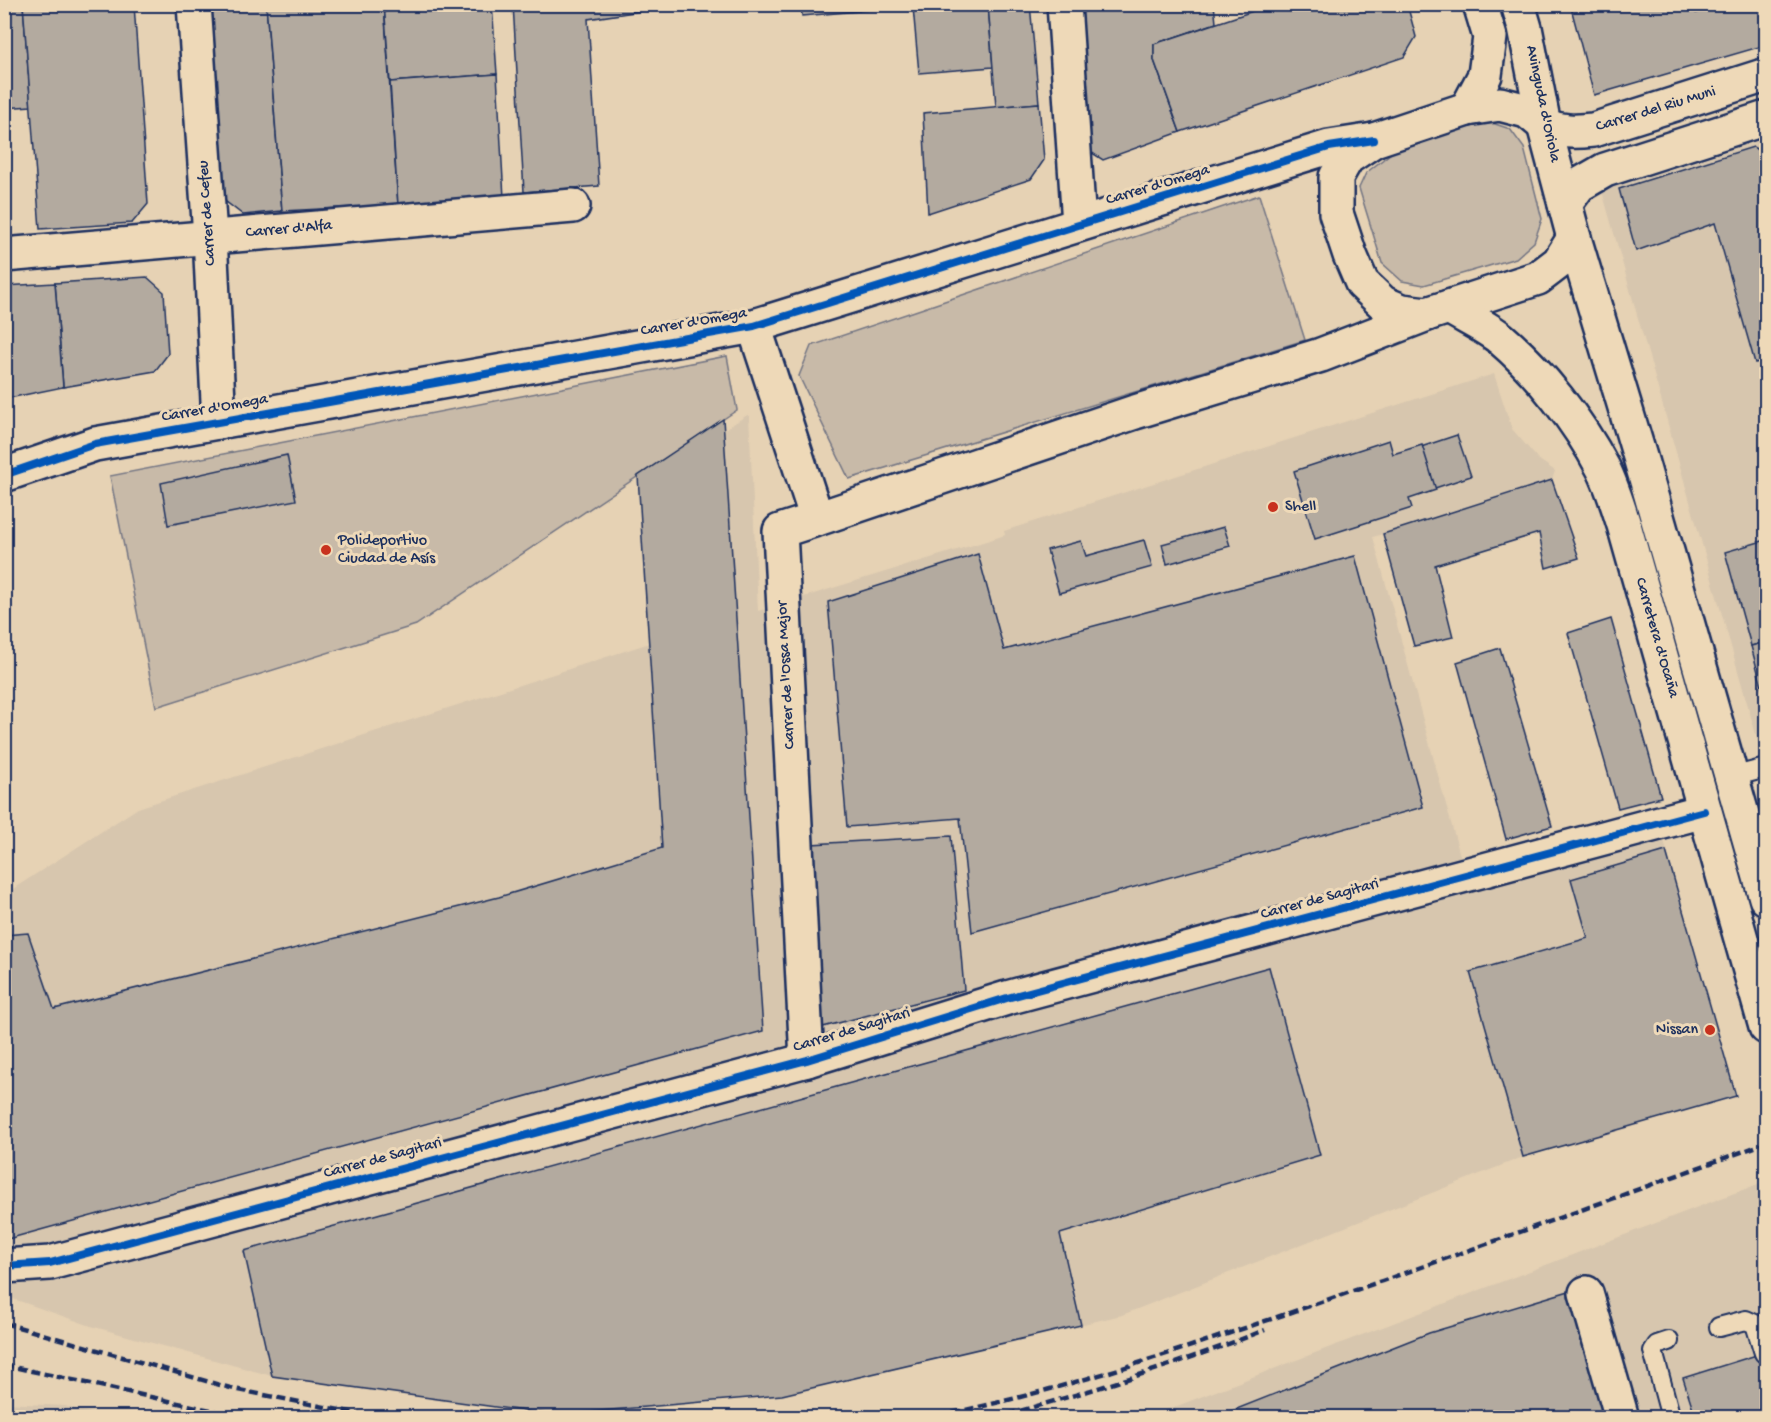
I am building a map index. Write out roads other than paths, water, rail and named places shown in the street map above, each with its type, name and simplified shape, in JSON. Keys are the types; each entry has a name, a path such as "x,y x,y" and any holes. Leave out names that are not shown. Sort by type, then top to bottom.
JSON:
{"street":[{"name":"Carrer de Cefeu","path":"194,4 210,237 219,422"},
{"path":"1064,4 1079,224"},
{"path":"1467,109 1485,75 1490,37 1480,4"},
{"name":"Avinguda d'Oriola","path":"1518,4 1525,28 1544,125 1565,204"},
{"name":"Carrer del Riu Muni","path":"1544,125 1556,130 1593,130 1767,75"},
{"name":"Carrer d'Omega","path":"4,475 95,444 753,326 1329,147 1374,140 1467,109 1500,104 1515,106 1527,111 1544,125"},
{"path":"1767,118 1605,170 1579,185 1565,204 1767,898"},
{"name":"Carrer d'Omega","path":"1374,140 1347,158 1336,177 1336,213 1344,240 1362,283 1383,303 1402,311 1438,310"},
{"name":"Carrer d'Alfa","path":"4,255 573,206"},
{"name":"Carrer d'Omega","path":"817,519 1135,412 1321,355 1438,310 1538,279 1559,262 1574,238"},
{"name":"Carretera d'Ocaña","path":"1438,310 1498,337 1527,364 1559,402 1604,469 1624,525 1767,1027"},
{"path":"753,326 817,519"},
{"name":"Carrer de l'Ossa Major","path":"807,1060 780,531 817,519"},
{"name":"Carrer de Sagitari","path":"4,1266 50,1263 807,1060 1007,998 1704,811"},
{"path":"1586,1293 1623,1418"}],"lane":[{"path":"1732,777 1767,768"},
{"path":"1719,1327 1746,1320 1755,1324 1764,1342"},
{"path":"1669,1341 1657,1345 1653,1352 1671,1418"}],"railway":[{"path":"926,1418 1062,1386 1195,1345 1465,1252 1766,1143"},
{"path":"4,1323 234,1389 380,1418"},
{"path":"994,1418 1131,1378 1265,1330"},
{"path":"4,1365 247,1418"}],"place":[{"name":"Shell","path":"1273,507"},
{"name":"Polideportivo Ciudad de Asís","path":"326,550"},
{"name":"Nissan","path":"1710,1030"}]}
